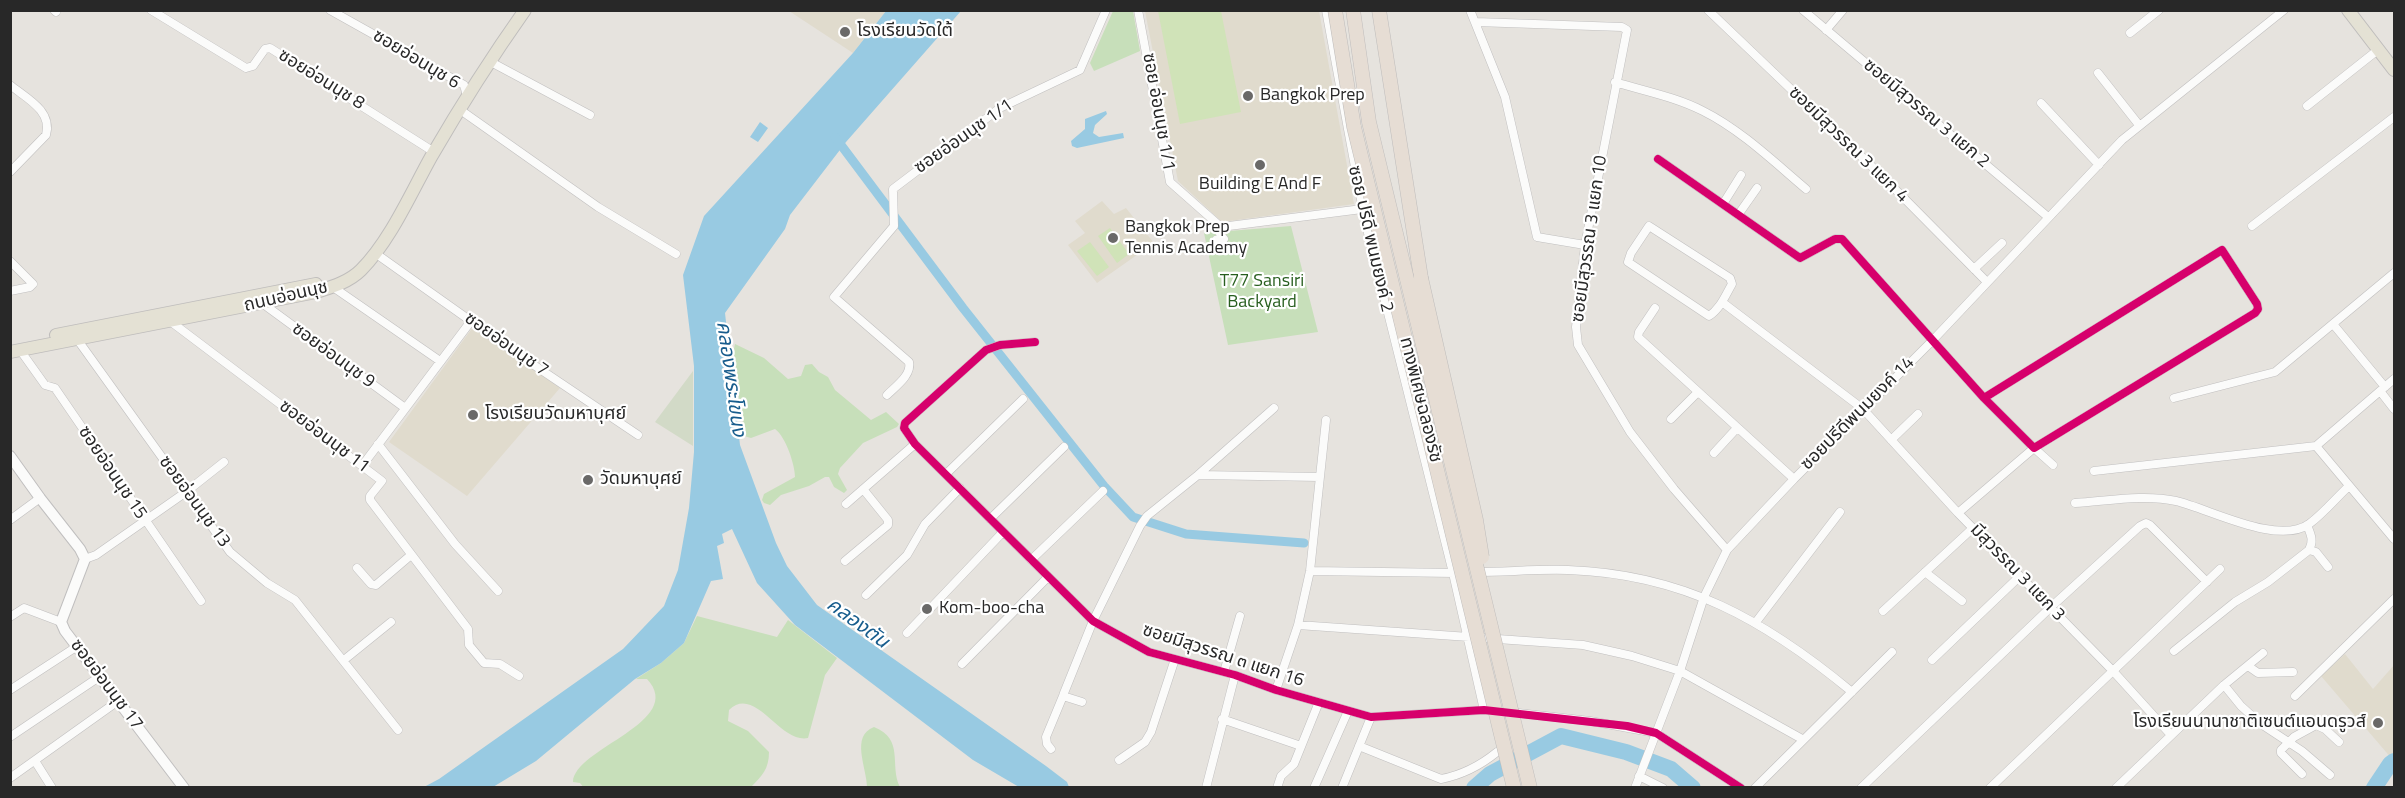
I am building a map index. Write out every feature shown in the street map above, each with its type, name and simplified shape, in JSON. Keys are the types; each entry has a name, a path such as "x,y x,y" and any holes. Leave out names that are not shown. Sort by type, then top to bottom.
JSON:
{"highway":[{"name":"ทางพิเศษฉลองรัช","path":"1335,10 1354,127 1514,788"},
{"name":"ทางพิเศษฉลองรัช","path":"1353,10 1369,122 1530,788"},
{"path":"1382,12 1421,278 1476,520 1494,642"}],"main road":[{"name":"ถนนอ่อนนุช","path":"14,348 77,339 261,303 333,287 356,274 375,253 466,90 519,10"},
{"name":"ถนนอ่อนนุช","path":"14,348 329,280 351,269 369,249 459,110 466,90 525,10"},
{"path":"2354,13 2394,70"}],"street":[{"name":"ซอยอ่อนนุช 8","path":"151,10 246,68 253,66 265,49 270,48 431,150"},
{"name":"ซอยอ่อนนุช 6","path":"330,10 466,90"},
{"name":"ซอยอ่อนนุช 1/1","path":"887,395 908,373 909,362 834,297 893,228 892,191 898,184 1000,108 1080,70 1106,10"},
{"name":"ซอย อ่อนนุช 1/1","path":"1138,10 1170,182 1221,230 1362,209"},
{"name":"ซอย ปรีดี พนมยงค์ 2","path":"1326,10 1362,209 1453,573 1484,710"},
{"path":"1470,10 1510,114 1535,233 1539,238 1585,245"},
{"name":"ซอยมีสุวรรณ 3 แยก 4","path":"1708,10 1886,180 1988,282"},
{"name":"ซอยมีสุวรรณ 3 แยก 2","path":"1803,10 2048,217"},
{"path":"1826,30 1843,10"},
{"path":"2130,33 2159,10"},
{"name":"ซอยปรีดีพนมยงค์ 14","path":"1635,788 1680,671 1704,597 1727,550 2139,125 2284,10"},
{"name":"ซอยมีสุวรรณ 3 แยก 10","path":"1476,22 1622,27 1627,30 1628,35 1615,82 1585,245 1576,327 1578,345 1630,432 1674,489 1727,550"},
{"path":"2307,106 2379,49"},
{"path":"489,61 590,115"},
{"path":"2098,73 2139,125"},
{"path":"1615,82 1686,103 1704,111 1737,132 1806,189"},
{"path":"10,85 44,114 48,128 46,135 10,172"},
{"path":"2041,104 2099,165"},
{"path":"459,110 598,207 676,254"},
{"path":"2252,226 2394,117"},
{"path":"1658,159 1800,258 1835,239 1842,239 1984,398 2053,465"},
{"path":"1723,204 1741,175"},
{"path":"1738,215 1758,188"},
{"path":"1653,227 1730,278 1732,284 1722,302 1709,316 1629,264 1628,259 1646,228 1653,227"},
{"path":"1974,268 2001,243"},
{"path":"1958,513 2034,447 2255,313 2258,309 2257,304 2222,250 1984,398"},
{"name":"ซอยอ่อนนุช 7","path":"375,253 639,435"},
{"path":"10,261 33,284 10,291"},
{"path":"2174,398 2275,372 2394,273"},
{"path":"333,287 440,361"},
{"name":"มีสุวรรณ 3 แยก 3","path":"1722,302 1863,409 1958,513 2113,671 2171,735"},
{"name":"ซอยอ่อนนุช 9","path":"261,303 405,408"},
{"path":"1655,308 1638,337 1794,479"},
{"name":"ซอยอ่อนนุช 11","path":"171,321 382,481 370,496 370,500 468,629 470,645 484,663 500,664 519,676"},
{"path":"362,466 471,321"},
{"path":"2333,324 2383,389 2394,409"},
{"name":"ซอยอ่อนนุช 13","path":"77,339 230,552 267,584 295,600 398,730"},
{"path":"846,504 915,444 904,428 905,423 986,350 1000,345 1035,342"},
{"name":"ซอยอ่อนนุช 15","path":"14,348 45,385 55,388 201,601"},
{"path":"2094,471 2316,446 2394,379"},
{"path":"1671,419 1698,392"},
{"path":"946,474 1023,399"},
{"path":"1051,749 1046,737 1093,621 1140,526 1147,516 1198,475 1274,408"},
{"path":"1891,440 1918,414"},
{"path":"1276,690 1298,625 1310,571 1326,420"},
{"path":"1714,453 1737,428"},
{"path":"378,444 455,544 498,591"},
{"name":"ซอยมีสุวรรณ ๓ แยก 16","path":"915,444 1093,621 1149,652 1235,675 1276,690 1371,717 1484,710 1590,721 1656,733"},
{"path":"2316,446 2394,539"},
{"path":"990,519 1064,447"},
{"path":"10,456 15,472 40,498 80,549 85,559 96,555 186,492 224,462"},
{"path":"1198,475 1320,477"},
{"path":"2075,503 2162,498 2274,531 2307,525 2349,486"},
{"path":"866,595 907,555 926,524 960,488"},
{"path":"845,561 888,525 888,520 863,489"},
{"path":"1031,560 1103,491"},
{"path":"10,520 40,498"},
{"path":"1756,622 1840,512"},
{"path":"1861,788 2051,607 2146,524 2150,525 2207,582"},
{"path":"2174,651 2235,602 2268,582 2309,550 2312,544 2307,525"},
{"path":"1883,611 1973,528"},
{"path":"906,633 1003,532"},
{"path":"2309,550 2316,552 2328,567"},
{"path":"357,568 372,584 376,585 411,555"},
{"name":"ซอยอ่อนนุช 17","path":"85,559 61,622 76,647 180,786"},
{"path":"1990,788 2220,569"},
{"path":"1310,571 1453,573 1567,570 1650,581 1704,597 1756,622 1807,655 1852,692"},
{"path":"1925,572 1962,601"},
{"path":"1932,660 2020,576"},
{"path":"962,664 1048,577"},
{"path":"2295,696 2394,599"},
{"path":"10,617 24,609 61,622"},
{"path":"1224,672 1240,616"},
{"path":"344,660 391,622"},
{"path":"1298,625 1583,645 1632,656 1680,671 1802,739"},
{"path":"10,690 76,647"},
{"path":"1755,788 1802,739 1893,652"},
{"path":"2116,788 2224,685 2264,653"},
{"path":"1119,760 1145,742 1151,732 1175,659"},
{"path":"2248,666 2258,673 2293,672"},
{"path":"1206,788 1235,675"},
{"path":"10,737 99,677"},
{"path":"2224,685 2241,706 2261,724 2288,741 2330,775"},
{"path":"1063,696 1082,702"},
{"path":"10,778 118,701"},
{"path":"1277,788 1281,776 1294,764 1319,702"},
{"path":"1314,788 1348,711"},
{"path":"1342,788 1371,717"},
{"path":"1222,719 1301,746"},
{"path":"2302,774 2281,753 2288,741 2304,729 2316,725 2325,729 2339,742"},
{"path":"1656,733 1741,788"},
{"path":"1359,746 1441,779 1452,777 1482,764 1497,752"},
{"path":"35,760 52,788"},
{"path":"1639,776 1663,788"}],"shaded area":[{"name":"โรงเรียนวัดใต้","path":"789,11 886,11 853,53"},
{"name":"Bangkok Prep","path":"1145,11 1319,11 1354,204 1222,222 1178,181"},
{"name":"Bangkok Prep Tennis Academy","path":"1102,201 1114,214 1126,208 1154,243 1097,283 1068,245 1085,233 1075,221"},
{"name":"โรงเรียนวัดมหาบุศย์","path":"473,327 560,388 467,496 389,442"},
{"name":"โรงเรียนนานาชาติเซนต์แอนดรูวส์","path":"2345,654 2373,689 2394,665 2394,757 2392,759 2321,676"}],"green space":[{"path":"1113,11 1133,11 1140,51 1094,71 1090,63"},
{"path":"1158,11 1221,11 1241,112 1180,124"},
{"name":"T77 Sansiri Backyard","path":"1291,226 1318,332 1228,345 1204,233"},
{"path":"1110,228 1129,254 1117,263 1098,236"},
{"path":"1090,242 1109,267 1097,276 1077,251"},
{"path":"735,344 764,358 788,379 801,376 805,365 812,364 828,377 835,390 871,420 886,412 899,424 863,443 840,468 838,474 847,490 844,493 834,487 829,477 825,477 809,486 781,495 770,505 764,503 762,500 764,494 795,477 795,472 786,445 775,429 751,438 744,436 743,416 733,362"},
{"path":"693,371 693,446 655,422"},
{"path":"697,616 777,637 788,620 837,658 825,675 808,738 798,737 788,732 748,704 739,704 729,710 728,721 748,731 769,752 764,772 751,787 584,788 580,783 573,782 578,770 641,722 652,708 655,694 647,679 636,679 661,663 684,643"},
{"path":"874,727 890,738 900,787 867,787 861,745 867,731"}],"water":[{"name":"คลองพระโขนง","path":"886,11 961,11 846,142 790,215 785,229 725,313 740,445 776,543 787,566 817,605 1046,766 1067,782 1069,787 1019,787 973,760 795,625 757,583 732,529 722,534 724,543 717,546 723,579 711,581 684,643 661,663 635,679 536,761 493,787 424,787 439,779 623,649 664,606 678,570 689,508 694,452 694,366 683,275 704,216 853,53"},
{"path":"1106,111 1107,114 1095,125 1093,133 1099,137 1123,133 1124,138 1077,148 1072,146 1071,141 1085,129 1085,119"},
{"path":"760,122 768,128 758,142 750,137"}],"waterway":[{"path":"835,137 963,308 1104,486 1133,517 1186,534 1304,543"},
{"path":"1474,788 1490,774 1561,736 1626,752 1671,769 1693,788"},
{"path":"2374,788 2394,761"}],"cycle path":[{"path":"1658,159 1800,258 1835,239 1842,239 1984,398 2034,448 2255,313 2258,309 2257,304 2222,250 1984,398"},
{"path":"1035,342 1000,345 986,350 905,423 904,428 915,444 1093,621 1149,652 1235,675 1276,690 1371,717 1484,710 1627,726 1656,733 1741,788"}],"place":[{"name":"โรงเรียนวัดใต้","path":"845,32"},
{"name":"Bangkok Prep","path":"1248,96"},
{"name":"Building E And F","path":"1260,165"},
{"name":"Bangkok Prep Tennis Academy","path":"1113,238"},
{"name":"โรงเรียนวัดมหาบุศย์","path":"473,415"},
{"name":"วัดมหาบุศย์","path":"588,480"},
{"name":"Kom-boo-cha","path":"927,609"},
{"name":"โรงเรียนนานาชาติเซนต์แอนดรูวส์","path":"2378,723"}],"water label":[{"name":"คลองตัน","path":"857,624"}]}
